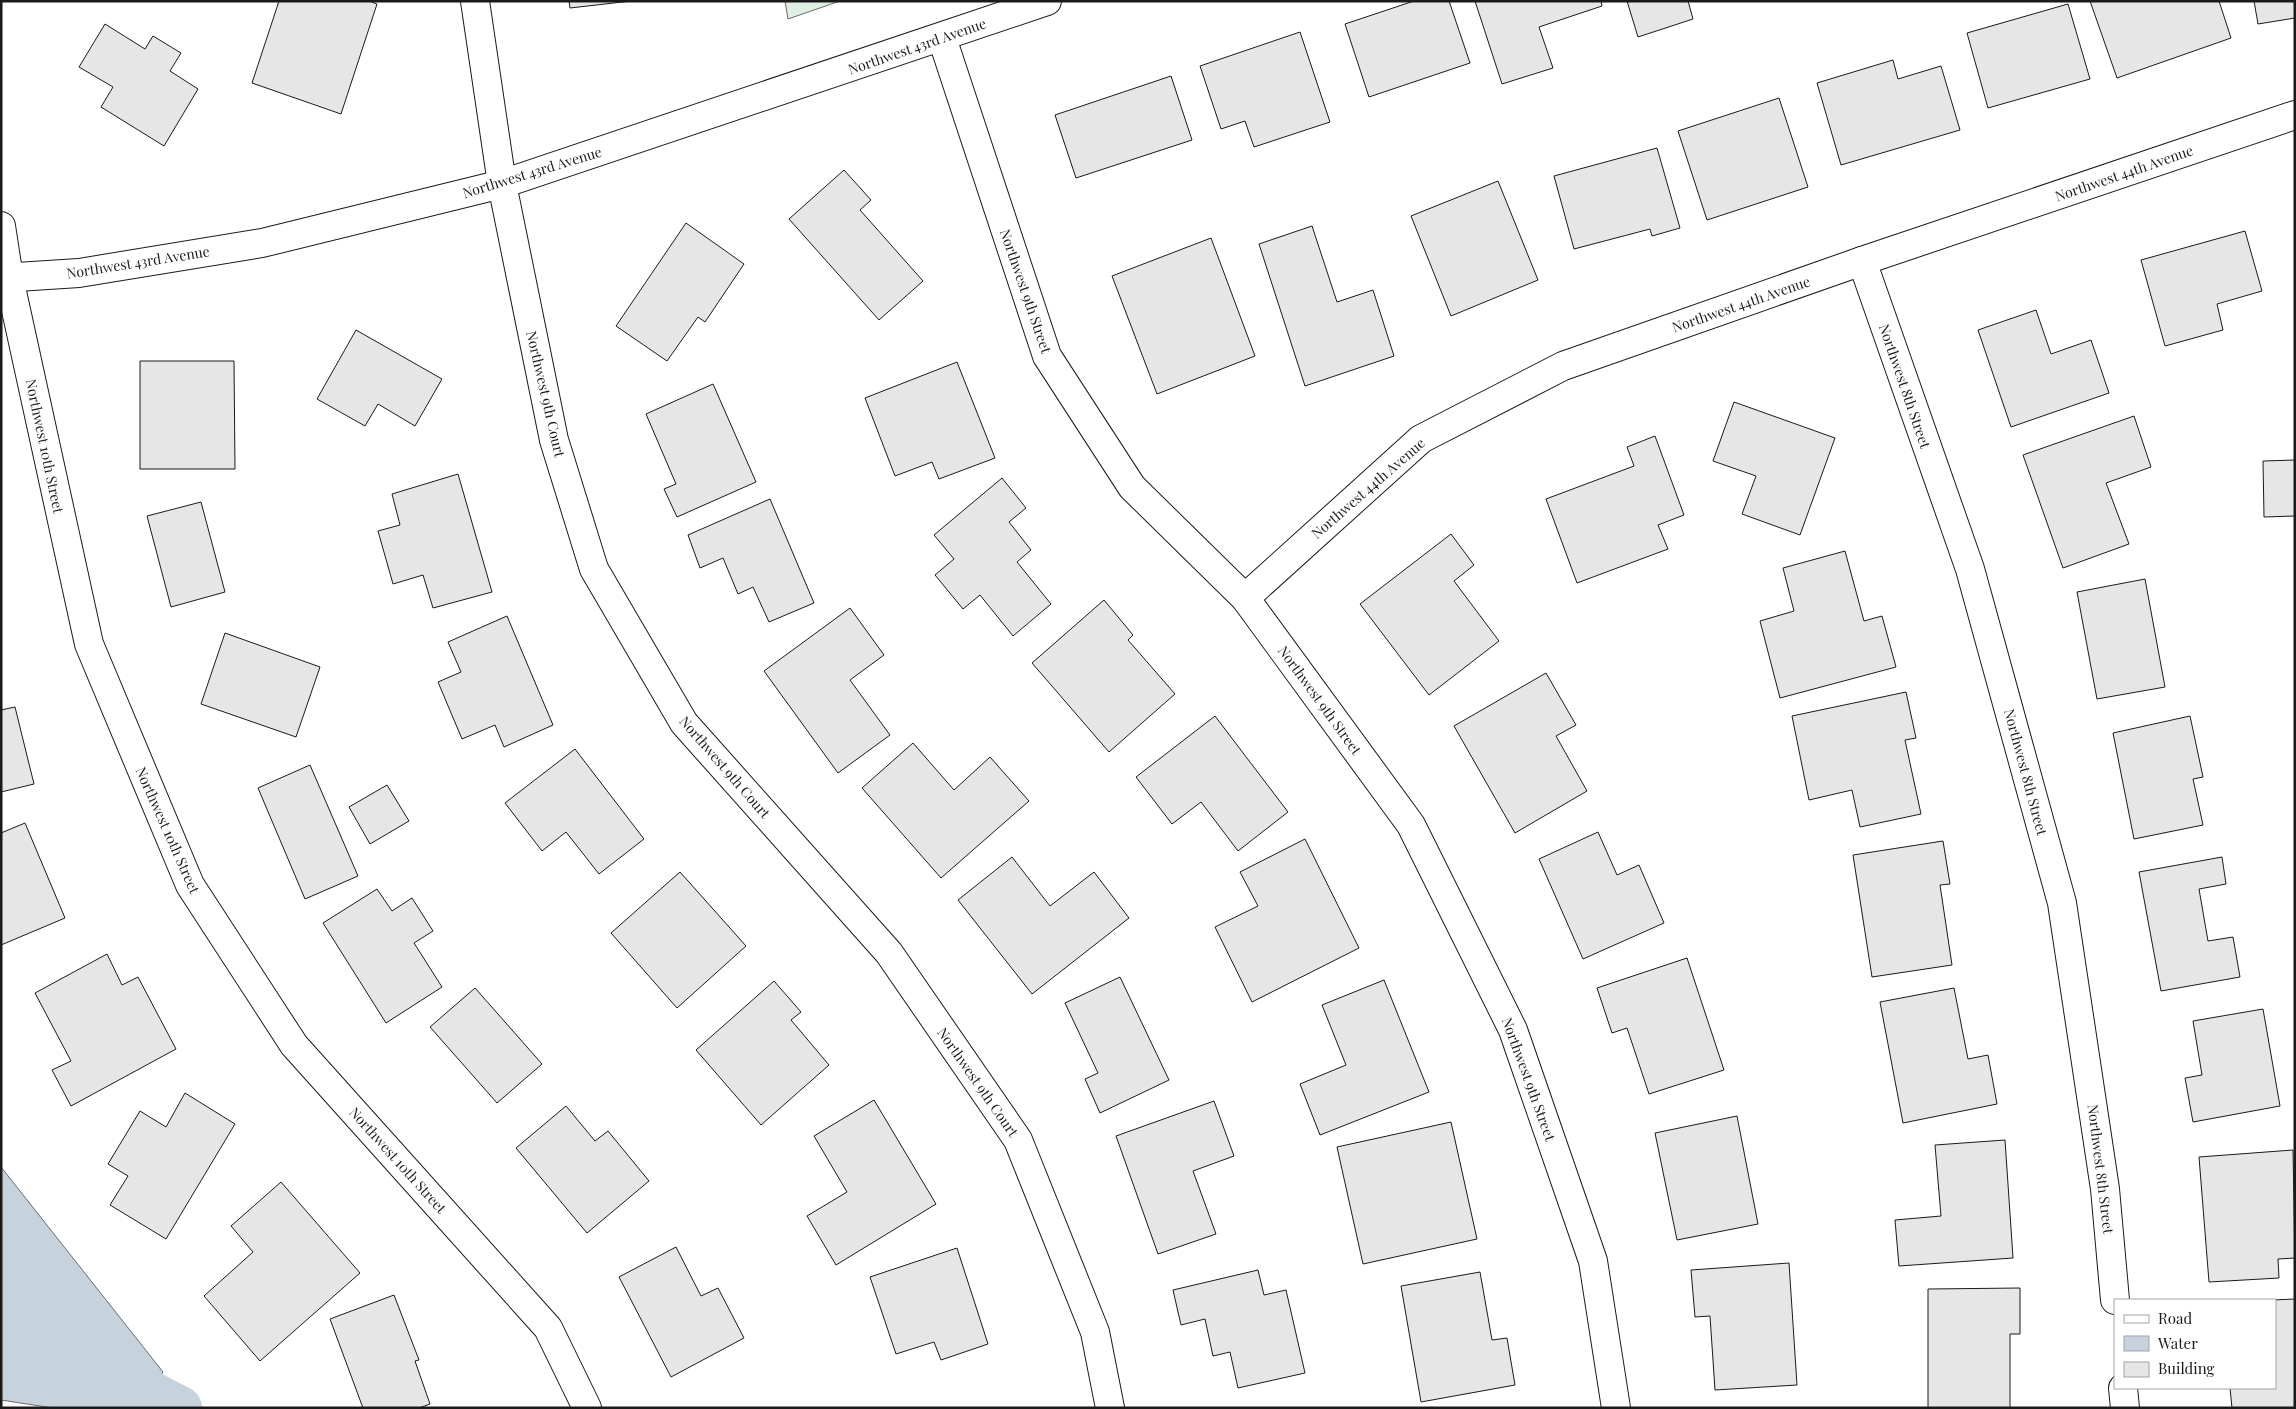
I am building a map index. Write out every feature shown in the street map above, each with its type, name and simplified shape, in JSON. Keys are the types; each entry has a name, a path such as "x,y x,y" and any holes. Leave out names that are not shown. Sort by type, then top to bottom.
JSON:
{"street":[{"name":"Northwest 9th Court","path":"475,1 502,184 554,440 594,569 684,723 888,953 1018,1140 1095,1332 1110,1408"},
{"name":"Northwest 43rd Avenue","path":"5,278 79,273 262,243 502,184 942,38 1047,1"},
{"name":"Northwest 9th Street","path":"942,38 1047,356 1132,487 1245,598 1411,825 1513,1030 1593,1261 1616,1408"},
{"name":"Northwest 44th Avenue","path":"1245,598 1421,439 1563,366 1862,261 2295,115"},
{"name":"Northwest 10th Street","path":"1,226 5,278 89,644 190,885 294,1045 548,1328 587,1408"},
{"name":"Northwest 8th Street","path":"1862,261 1970,569 2062,903 2105,1189 2116,1299"},
{"path":"2123,1389 2125,1408"}],"green space":[{"path":"785,1 840,1 788,19"}],"water":[{"path":"1,1167 163,1372 141,1408 53,1408 1,1400"}],"building":[{"path":"279,1 369,1 377,4 341,114 252,83"},
{"path":"569,1 631,1 570,8"},
{"path":"1414,1 1449,1 1470,63 1369,97 1345,24"},
{"path":"1475,1 1601,1 1602,6 1539,27 1553,68 1502,84"},
{"path":"1627,1 1688,1 1693,19 1638,37"},
{"path":"2090,1 2219,1 2231,38 2117,78"},
{"path":"2254,1 2295,1 2295,18 2258,24"},
{"path":"2068,4 2090,79 1988,108 1967,33"},
{"path":"105,24 145,49 153,36 181,53 170,71 198,89 164,146 101,107 113,87 79,67"},
{"path":"1300,32 1330,122 1254,147 1245,121 1221,129 1200,66"},
{"path":"1893,60 1898,79 1941,66 1960,130 1841,165 1817,83"},
{"path":"1171,76 1192,140 1076,178 1055,115"},
{"path":"1779,98 1808,187 1707,220 1678,131"},
{"path":"1657,148 1680,228 1652,236 1650,229 1574,249 1554,176"},
{"path":"844,170 871,200 860,210 923,281 879,320 789,219"},
{"path":"1498,181 1538,280 1451,316 1411,216"},
{"path":"686,223 744,264 705,322 698,317 667,361 616,326"},
{"path":"1312,226 1337,302 1373,290 1394,356 1305,386 1259,244"},
{"path":"2245,231 2262,291 2217,304 2223,330 2165,346 2141,260"},
{"path":"1211,238 1255,356 1157,394 1112,276"},
{"path":"2036,310 2051,354 2091,340 2109,393 2011,427 1978,330"},
{"path":"356,330 442,379 415,426 378,404 365,426 317,399"},
{"path":"140,361 234,361 235,469 140,469"},
{"path":"957,362 995,458 939,479 932,462 895,476 865,398"},
{"path":"713,384 756,482 677,517 664,489 676,484 646,414"},
{"path":"1734,402 1835,438 1800,535 1742,514 1756,476 1713,461"},
{"path":"2134,416 2151,467 2106,483 2129,544 2063,568 2023,455"},
{"path":"1655,436 1684,515 1658,525 1668,549 1577,583 1546,499 1634,466 1627,447"},
{"path":"2295,460 2295,516 2264,517 2263,461"},
{"path":"458,474 492,592 433,608 423,575 393,584 378,531 400,525 392,494"},
{"path":"1002,478 1026,508 1009,522 1031,550 1017,562 1051,604 1013,636 980,595 963,609 935,575 954,559 934,535"},
{"path":"770,499 814,603 769,622 753,587 738,594 723,558 700,568 688,535"},
{"path":"201,502 225,592 171,607 147,516"},
{"path":"1451,534 1474,565 1454,581 1499,641 1429,695 1360,604"},
{"path":"1845,551 1864,621 1882,616 1896,667 1780,698 1760,621 1794,611 1783,568"},
{"path":"2145,579 2165,687 2097,699 2077,592"},
{"path":"1104,600 1133,635 1128,640 1175,694 1109,752 1032,663"},
{"path":"850,608 884,655 850,680 890,735 838,773 764,671"},
{"path":"507,616 553,725 504,747 495,725 462,739 438,682 461,672 448,642"},
{"path":"225,633 320,667 296,737 201,704"},
{"path":"1546,673 1576,725 1556,736 1587,791 1515,833 1454,726"},
{"path":"1906,692 1916,738 1905,740 1921,814 1860,827 1852,790 1809,800 1792,716"},
{"path":"15,707 34,784 1,792 1,710"},
{"path":"1215,716 1288,812 1238,851 1201,802 1172,824 1136,777"},
{"path":"2190,716 2203,777 2193,779 2203,825 2134,839 2113,733"},
{"path":"913,743 954,790 990,757 1029,801 941,878 862,788"},
{"path":"575,749 644,839 599,874 566,832 542,851 505,803"},
{"path":"310,765 358,876 305,899 258,788"},
{"path":"387,785 409,821 370,844 349,807"},
{"path":"25,823 65,918 1,945 1,833"},
{"path":"1598,832 1617,875 1639,865 1664,923 1583,959 1539,859"},
{"path":"1305,839 1359,948 1252,1002 1215,927 1258,906 1240,872"},
{"path":"1943,841 1950,884 1940,885 1952,965 1872,977 1853,855"},
{"path":"1012,857 1050,906 1094,872 1129,918 1032,994 958,900"},
{"path":"2222,857 2226,884 2199,889 2208,941 2233,937 2240,977 2161,991 2139,872"},
{"path":"680,872 746,946 677,1008 611,933"},
{"path":"377,889 392,911 412,898 433,931 414,943 442,987 386,1023 323,923"},
{"path":"107,954 122,985 138,977 176,1049 71,1106 52,1070 71,1061 35,993"},
{"path":"1687,958 1724,1070 1649,1094 1627,1028 1612,1033 1597,988"},
{"path":"1120,977 1169,1080 1100,1113 1085,1079 1098,1073 1065,1003"},
{"path":"1384,980 1429,1092 1320,1135 1300,1084 1346,1065 1322,1005"},
{"path":"774,981 801,1012 791,1020 829,1065 761,1125 696,1050"},
{"path":"475,988 542,1064 497,1103 430,1027"},
{"path":"1954,988 1968,1059 1988,1055 1997,1104 1903,1123 1880,1002"},
{"path":"2263,1009 2280,1106 2193,1122 2185,1078 2202,1075 2193,1021"},
{"path":"185,1093 235,1124 166,1239 110,1205 128,1176 108,1164 140,1111 166,1127"},
{"path":"874,1100 936,1204 836,1265 807,1216 847,1192 814,1136"},
{"path":"1214,1101 1234,1156 1193,1171 1216,1234 1158,1254 1116,1136"},
{"path":"566,1106 595,1141 608,1131 649,1181 587,1233 516,1148"},
{"path":"1737,1116 1758,1224 1677,1240 1655,1133"},
{"path":"1451,1122 1477,1239 1363,1264 1337,1147"},
{"path":"2005,1140 2013,1258 1899,1266 1895,1220 1941,1216 1935,1145"},
{"path":"2293,1150 2295,1258 2278,1259 2279,1278 2209,1282 2199,1157"},
{"path":"281,1182 360,1273 260,1361 204,1296 253,1252 231,1226"},
{"path":"676,1247 701,1296 718,1288 744,1338 671,1377 619,1277"},
{"path":"957,1248 988,1344 941,1360 934,1342 896,1354 870,1277"},
{"path":"1789,1263 1797,1385 1715,1390 1710,1316 1695,1317 1691,1270"},
{"path":"1258,1270 1264,1295 1286,1290 1305,1373 1238,1388 1230,1352 1213,1356 1205,1319 1181,1325 1173,1290"},
{"path":"1480,1272 1492,1340 1507,1338 1515,1385 1421,1402 1401,1286"},
{"path":"2020,1288 2020,1334 2010,1334 2010,1408 1928,1408 1928,1289"},
{"path":"394,1295 419,1360 415,1361 430,1404 419,1408 363,1408 330,1319"},
{"path":"2295,1299 2295,1408 2232,1408 2230,1389 2276,1389 2276,1300"}],"waterway":[{"path":"97,1365 180,1408"}]}
